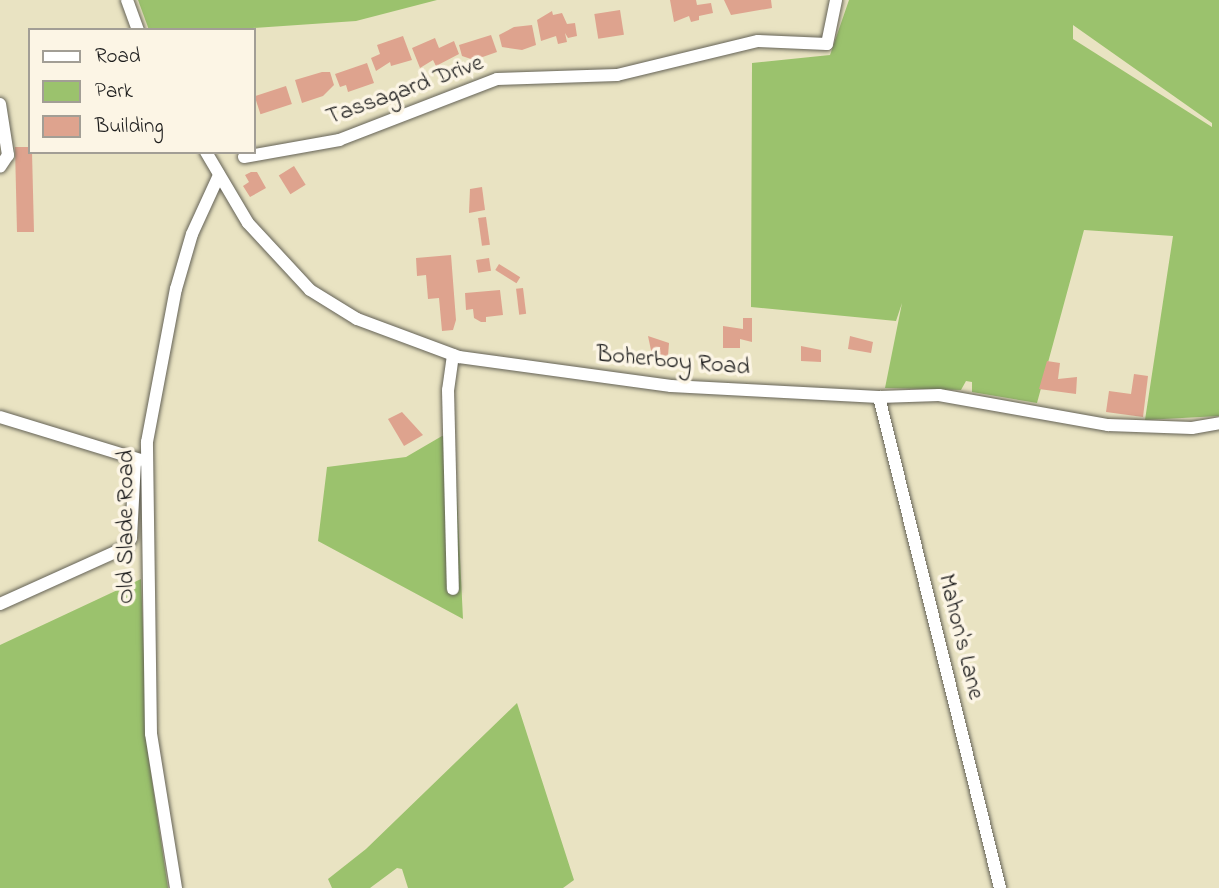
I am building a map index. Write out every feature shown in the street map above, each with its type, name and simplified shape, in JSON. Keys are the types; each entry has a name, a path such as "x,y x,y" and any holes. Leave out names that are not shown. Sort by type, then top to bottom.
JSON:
{"street":[{"path":"127,0 137,28"},
{"name":"Tassagard Drive","path":"244,157 339,140 497,79 617,75 758,41 827,44 836,0"},
{"path":"0,104 8,155 0,167"},
{"name":"Boherboy Road","path":"207,154 248,223 310,290 357,319 453,355 505,366 671,386 879,397 939,395 1108,425 1192,428 1219,423"},
{"name":"Old Slade Road","path":"176,888 151,734 148,458 176,289 192,234 219,175"},
{"path":"453,355 448,390 453,589"},
{"name":"Mahon's Lane","path":"879,397 1000,888"},
{"path":"0,418 135,462 148,458"},
{"path":"0,604 126,547 131,538 135,462"}],"green space":[{"path":"138,0 437,0 356,21 254,28 148,28"},
{"path":"849,0 1219,0 1219,416 1145,420 1173,236 1084,230 1037,403 972,392 972,382 966,381 961,390 885,388 902,303 896,321 751,307 752,63 830,55","holes":["1073,25 1212,123 1212,127 1073,39"]},
{"path":"454,435 463,619 318,541 327,467 406,457 442,436"},
{"path":"141,579 148,754 168,888 0,888 0,645"},
{"path":"517,703 574,880 563,888 408,888 402,869 397,868 370,888 332,888 328,879 366,849"}],"building":[{"path":"670,0 696,0 697,5 711,3 713,13 699,16 699,20 691,22 689,16 674,22"},
{"path":"724,0 771,0 772,8 731,15"},
{"path":"620,10 624,35 598,39 594,14"},
{"path":"552,11 553,15 562,13 567,24 575,23 577,36 568,38 565,33 567,42 558,44 556,36 541,41 537,20"},
{"path":"532,25 536,45 522,50 502,47 499,35 514,27"},
{"path":"491,35 497,52 474,60 462,56 459,45"},
{"path":"403,36 412,60 391,66 390,62 376,71 371,58 380,54 377,45"},
{"path":"435,38 439,48 454,41 459,54 436,66 433,60 420,68 412,48"},
{"path":"367,63 374,83 348,92 346,85 340,87 335,74"},
{"path":"330,72 334,85 323,96 302,103 295,80"},
{"path":"286,86 292,104 260,114 256,96"},
{"path":"15,147 28,147 28,154 32,154 34,232 17,232"},
{"path":"294,166 306,185 290,194 279,176"},
{"path":"257,172 266,188 250,197 243,186 249,182 245,175"},
{"path":"482,187 485,210 469,213 470,189"},
{"path":"486,217 490,245 482,246 478,218"},
{"path":"451,255 456,320 453,330 442,331 439,298 428,299 426,275 417,276 416,258"},
{"path":"489,258 491,271 478,273 476,260"},
{"path":"499,264 520,277 516,283 495,270"},
{"path":"523,288 526,314 519,315 516,289"},
{"path":"500,290 503,315 486,317 486,322 481,322 474,318 473,309 466,310 465,293"},
{"path":"743,318 752,318 752,342 740,339 740,348 723,348 723,326 743,329"},
{"path":"648,336 669,343 668,356 652,355"},
{"path":"850,336 873,342 871,353 848,349"},
{"path":"801,346 821,350 821,362 801,361"},
{"path":"1047,361 1060,363 1058,379 1077,377 1076,394 1039,389"},
{"path":"1134,374 1148,376 1143,417 1106,412 1109,391 1131,394"},
{"path":"402,412 423,435 404,446 388,419"}]}
